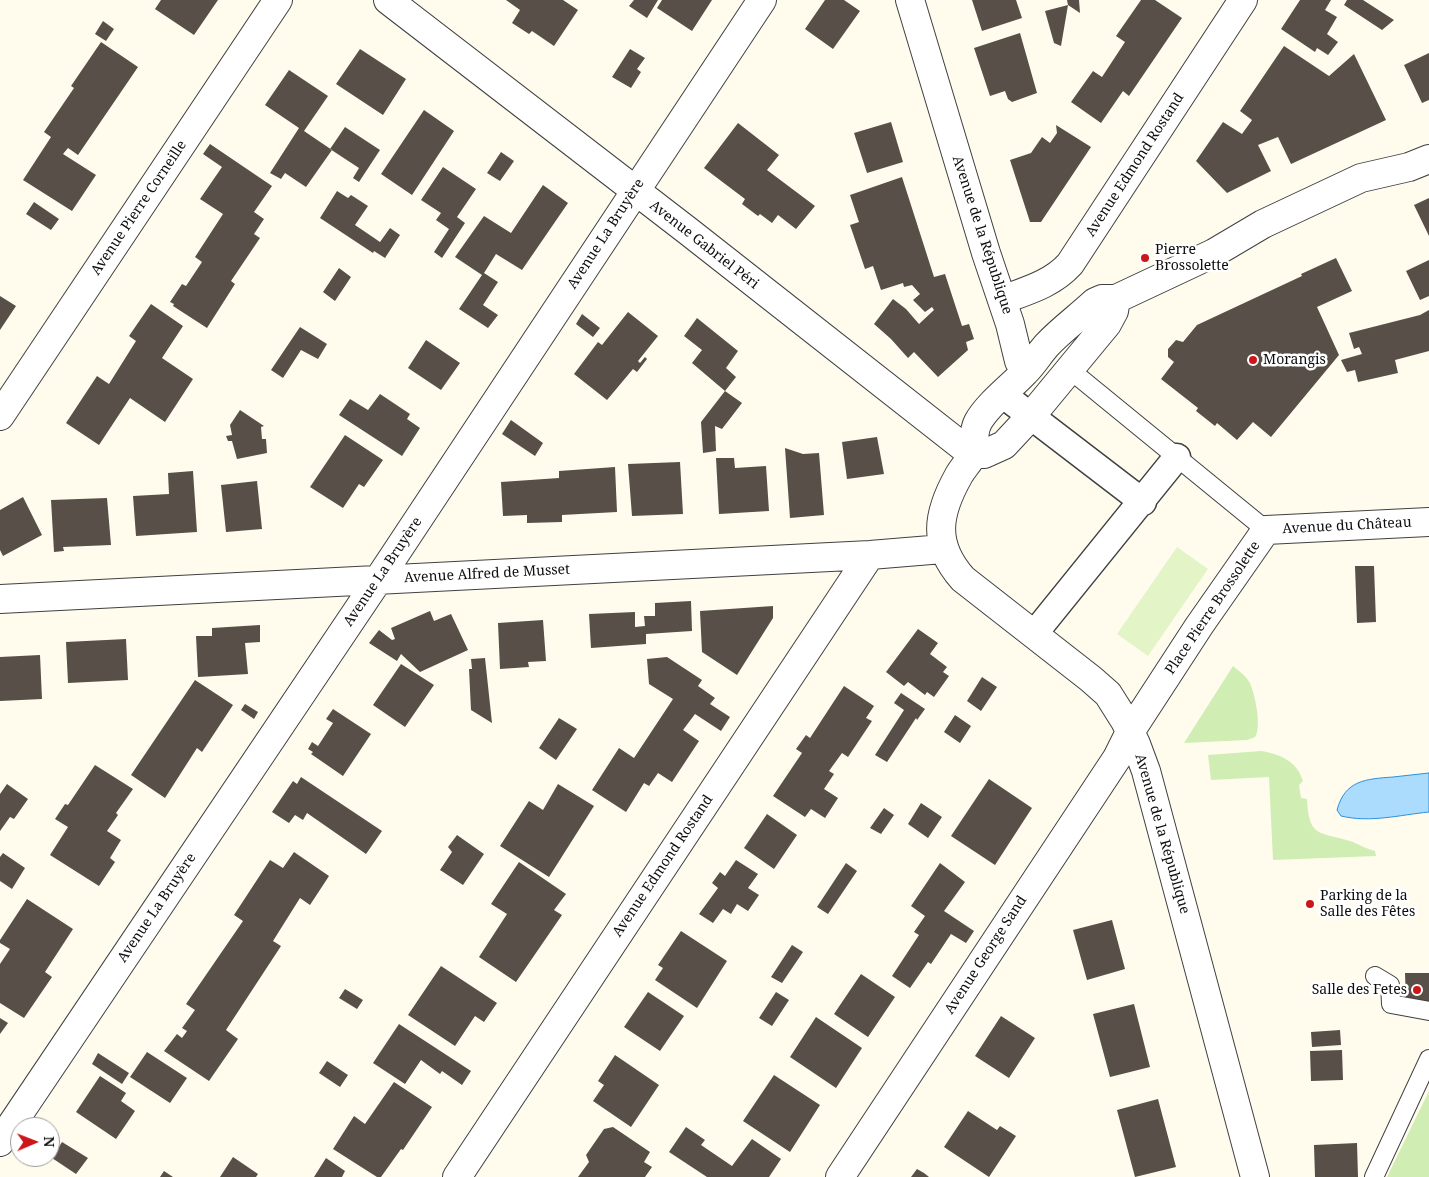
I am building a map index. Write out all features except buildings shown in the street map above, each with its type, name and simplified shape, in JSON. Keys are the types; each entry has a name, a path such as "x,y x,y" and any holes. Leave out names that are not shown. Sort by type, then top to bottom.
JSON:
{"street":[{"name":"Avenue Pierre Corneille","path":"0,416 278,0"},
{"name":"Avenue Gabriel Péri","path":"388,0 688,231 972,454"},
{"name":"Avenue La Bruyère","path":"0,1142 378,580 762,0"},
{"name":"Avenue de la République","path":"910,0 986,253 1010,324 1019,361 1025,372 977,422 972,442 972,454 959,474 945,504 940,533 943,549 963,580 1108,694 1130,732 1146,772 1255,1177"},
{"name":"Avenue Edmond Rostand","path":"1002,300 1049,281 1061,274 1070,264 1243,0"},
{"path":"1025,372 1047,345 1095,302 1102,299 1116,299 1214,253 1263,224 1361,178 1409,167 1429,159"},
{"path":"972,454 984,454 1004,445 1106,324 1114,311 1116,299"},
{"path":"1002,394 1038,406 1143,502"},
{"path":"1034,634 1143,502 1177,457"},
{"name":"Avenue du Château","path":"1266,530 1429,522"},
{"name":"Place Pierre Brossolette","path":"1130,732 1199,626 1266,530"},
{"name":"Avenue Alfred de Musset","path":"0,599 870,555 943,549"},
{"name":"Avenue Edmond Rostand","path":"457,1177 870,555"},
{"name":"Avenue George Sand","path":"840,1177 1117,758 1130,732"}],"lane":[{"name":"Place Pierre Brossolette","path":"1069,369 1266,530"},
{"path":"1375,976 1390,985 1391,1004 1429,1011"},
{"path":"1374,1177 1429,1058"}],"green space":[{"path":"1177,547 1208,569 1148,656 1117,634"},
{"path":"1233,666 1246,678 1252,688 1258,718 1255,737 1247,740 1184,743"},
{"path":"1261,751 1275,754 1297,768 1303,781 1299,785 1301,798 1307,799 1308,812 1314,828 1319,832 1375,851 1376,856 1273,860 1269,777 1211,780 1208,755"},
{"path":"1429,1091 1429,1177 1387,1177"}],"water":[{"path":"1429,773 1429,812 1363,819 1341,816 1337,810 1345,792 1358,783 1366,780"}],"place":[{"name":"Pierre Brossolette","path":"1145,258"},
{"name":"Morangis","path":"1253,360"},
{"name":"Parking de la Salle des Fêtes","path":"1310,904"},
{"name":"Salle des Fetes","path":"1417,990"}]}
